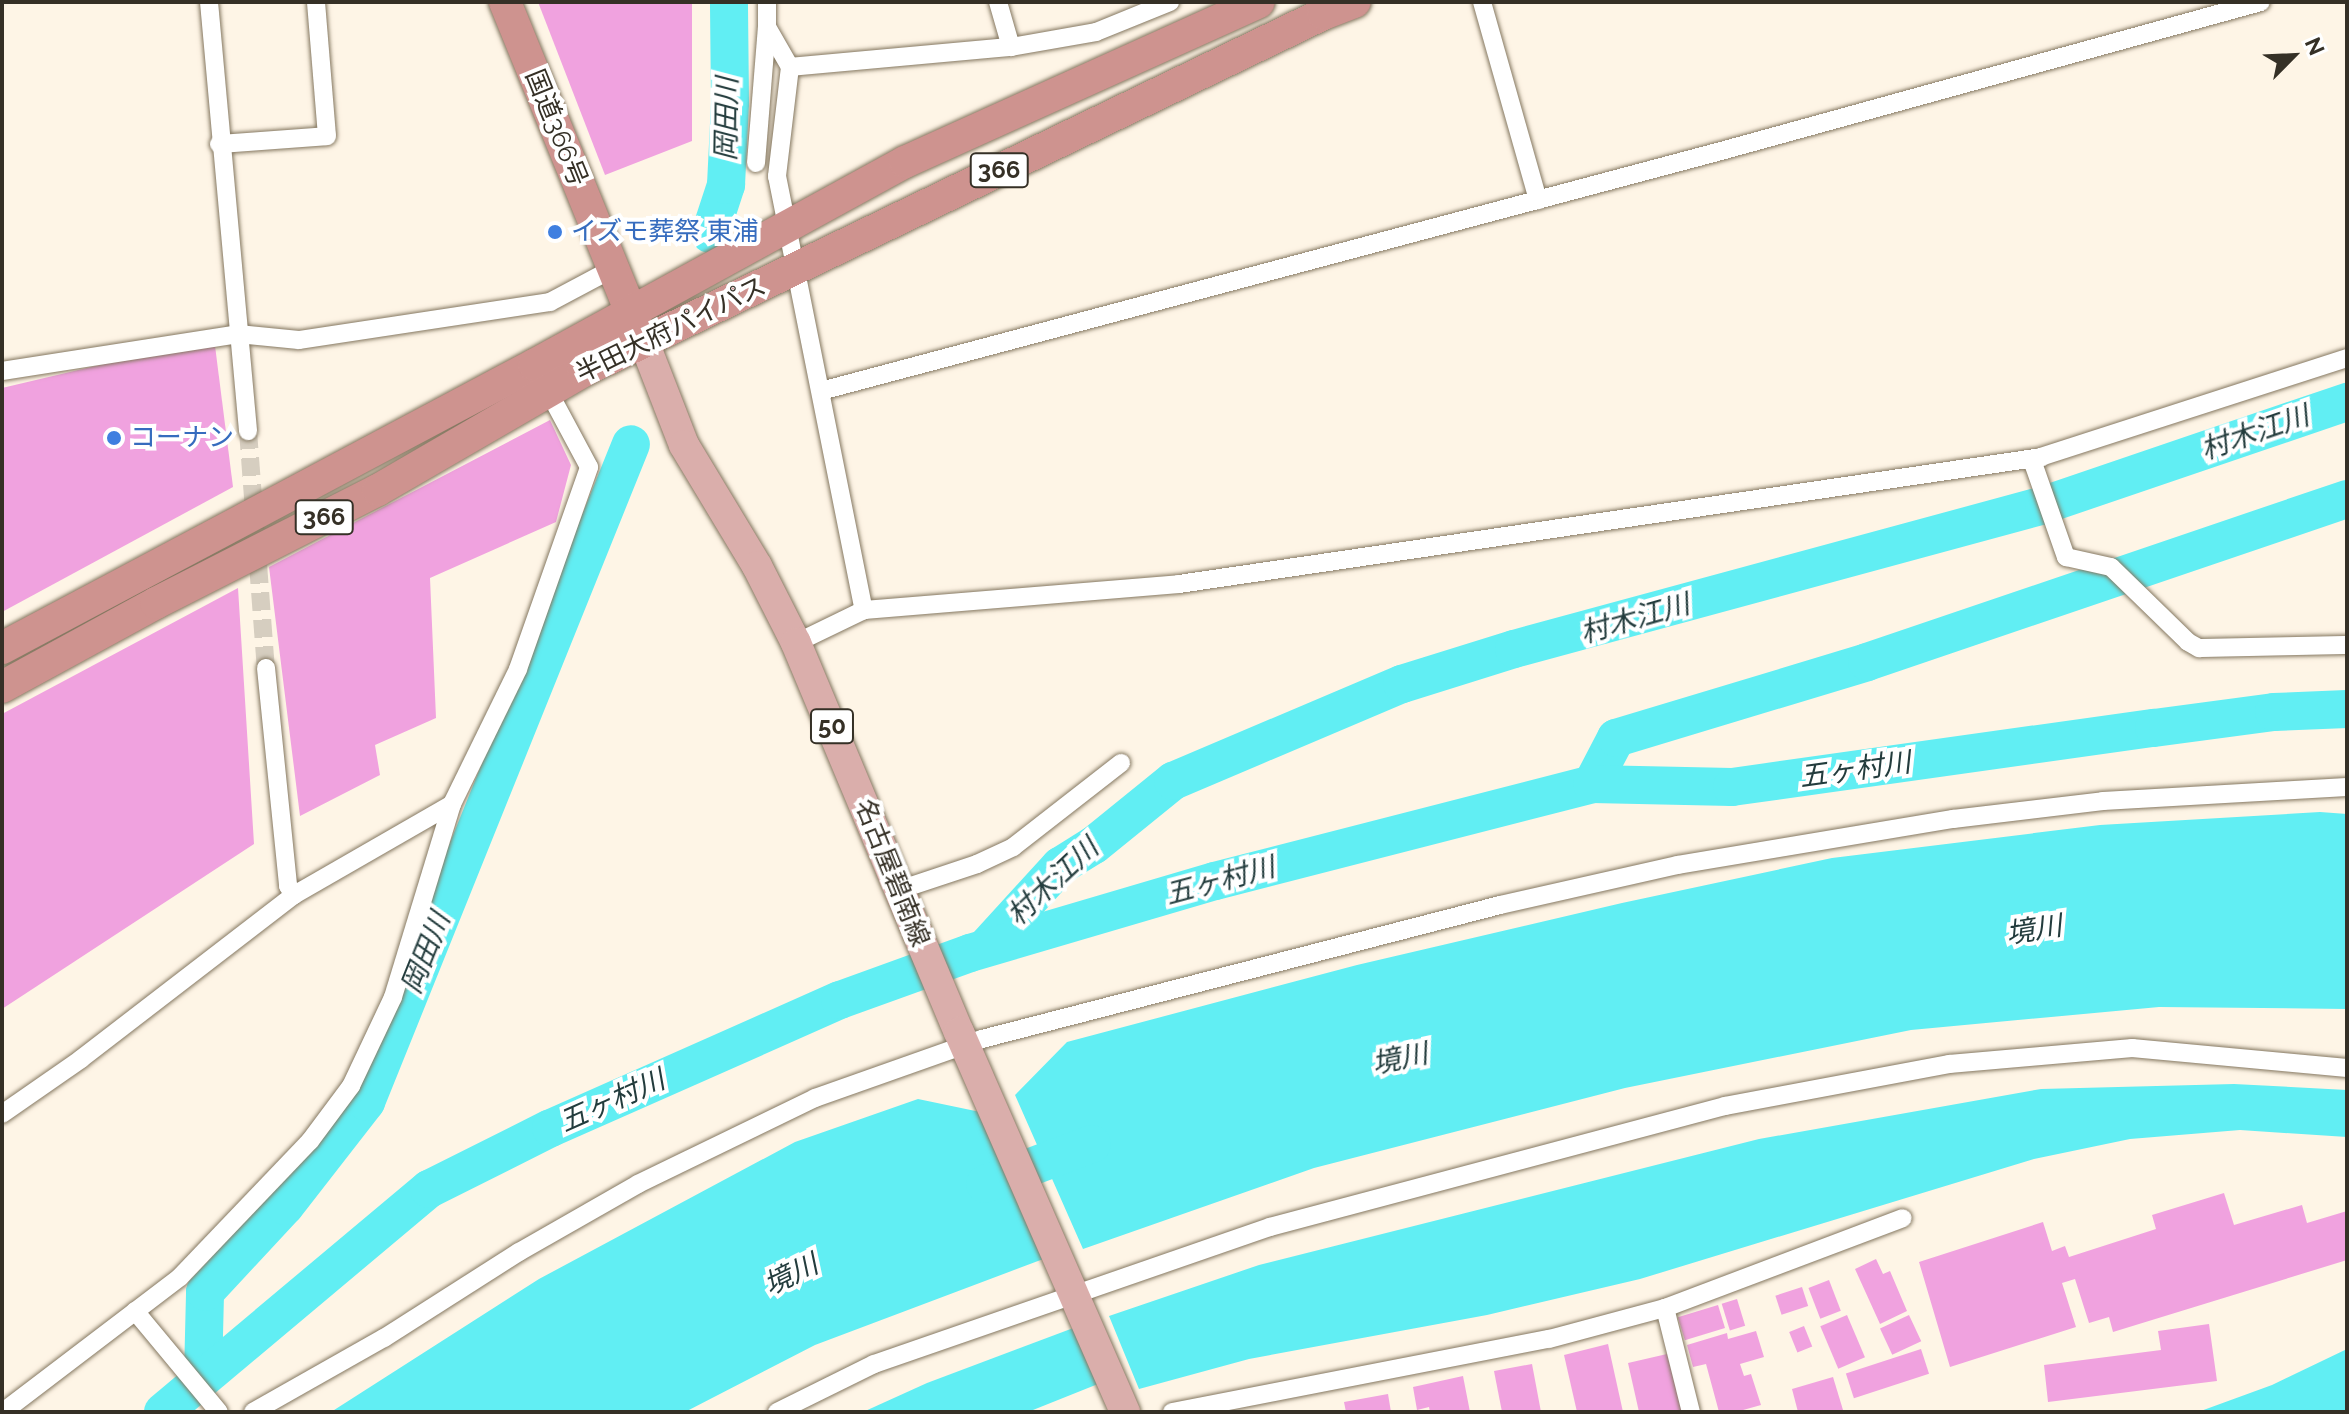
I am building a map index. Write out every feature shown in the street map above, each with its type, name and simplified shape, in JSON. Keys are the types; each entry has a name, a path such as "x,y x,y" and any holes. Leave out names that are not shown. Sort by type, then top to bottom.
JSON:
{"highway":[{"name":"国道366号","path":"505,2 644,342"},
{"name":"半田大府パイパス","path":"2,687 156,603 378,490 541,378 631,310 905,162 1259,2"},
{"name":"半田大府パイパス","path":"2,648 541,378 644,342 1323,14 1355,2"}],"main road":[{"name":"名古屋碧南線","path":"644,342 684,445 757,566 796,643 899,890 1125,1411"}],"street":[{"path":"209,2 219,144 248,431"},
{"path":"219,144 327,136 316,2"},
{"path":"756,163 767,2"},
{"path":"998,2 1011,47"},
{"path":"790,67 1011,47 1096,32 1170,2"},
{"path":"1482,2 1538,200"},
{"path":"821,391 1538,200 2261,2"},
{"path":"767,27 790,67 777,176 864,610"},
{"path":"2,371 238,334 299,340 550,302 614,268"},
{"path":"2347,358 2032,460 2066,557 2111,567 2188,642 2199,648 2347,645"},
{"path":"3,1412 137,1314 180,1277 310,1141 351,1086 393,997 452,804 518,669 589,467 541,378"},
{"path":"796,643 864,610 1179,584 2042,457"},
{"path":"266,668 288,886 294,895"},
{"path":"899,890 977,864 1013,847 1121,763"},
{"path":"253,1412 384,1338 519,1252 638,1184 815,1098 965,1044 1500,905 1692,862 1953,819 2103,801 2347,787"},
{"path":"2,1114 81,1059 294,895 452,804"},
{"path":"777,1412 874,1364 1074,1298 1270,1227 1694,1114 1949,1064 2132,1048 2347,1068"},
{"path":"1172,1412 1549,1339 1665,1308 1903,1218"},
{"path":"1665,1308 1691,1412"},
{"path":"137,1314 219,1412"}],"water":[{"path":"2320,812 2347,814 2347,1009 2159,1007 1911,1030 1625,1088 1314,1168 1083,1249 1015,1095 1067,1042 1357,965 1622,903 1832,858 2100,825"},
{"path":"2234,1084 2347,1090 2347,1137 2240,1130 2130,1139 2034,1159 1640,1279 1487,1315 1249,1359 1139,1389 1109,1316 1259,1265 1759,1139 2041,1089"},
{"path":"918,1099 985,1113 1046,1258 815,1345 685,1412 331,1412 539,1279 795,1142"},
{"path":"1076,1327 1098,1384 1028,1412 863,1412 927,1383"},
{"path":"2347,1349 2347,1412 2198,1412 2272,1385"}],"building":[{"path":"538,2 692,2 692,141 605,175"},
{"name":"コーナン","path":"214,338 233,487 2,612 2,388"},
{"path":"550,420 571,465 556,522 430,578 436,718 375,745 380,775 300,816 269,567"},
{"path":"238,588 254,844 2,1009 2,714"},
{"path":"2224,1193 2234,1225 2302,1205 2307,1223 2347,1211 2347,1260 2113,1332 2109,1317 2089,1323 2075,1279 2062,1283 2076,1327 1950,1367 1919,1262 2043,1222 2052,1251 2065,1246 2069,1257 2156,1229 2152,1215"},
{"path":"1876,1259 1883,1274 1890,1271 1907,1311 1880,1324 1855,1269"},
{"path":"1829,1280 1841,1311 1820,1319 1808,1288"},
{"path":"1802,1287 1808,1306 1782,1315 1775,1296"},
{"path":"1737,1299 1745,1326 1730,1330 1722,1304"},
{"path":"1718,1305 1725,1328 1685,1340 1678,1317"},
{"path":"1847,1315 1865,1357 1838,1369 1820,1326"},
{"path":"1909,1315 1921,1341 1892,1355 1880,1329"},
{"path":"2209,1324 2217,1381 2048,1402 2044,1365 2161,1350 2158,1331"},
{"path":"1804,1326 1812,1346 1797,1352 1789,1332"},
{"path":"1756,1331 1764,1357 1740,1364 1744,1376 1751,1374 1761,1405 1736,1412 1719,1412 1706,1364 1693,1367 1687,1345 1727,1333 1728,1339"},
{"path":"1608,1344 1623,1412 1577,1412 1564,1355"},
{"path":"1921,1349 1929,1374 1854,1398 1846,1373"},
{"path":"1667,1354 1682,1412 1639,1412 1628,1363"},
{"path":"1532,1364 1541,1412 1502,1412 1494,1371"},
{"path":"1463,1376 1470,1412 1430,1412 1429,1407 1417,1410 1413,1387"},
{"path":"1833,1377 1843,1410 1798,1412 1792,1389"},
{"path":"1388,1394 1391,1412 1346,1412 1344,1402"}],"waterway":[{"name":"岡田川","path":"710,234 726,185 730,102 729,2"},
{"name":"村木江川","path":"986,947 1060,866 1094,845 1173,781 1402,684 1514,649 2044,505 2347,402"},
{"name":"岡田川","path":"203,1376 205,1292 285,1206 366,1102 631,444"},
{"path":"1592,784 1616,738 1867,662 2347,499"},
{"name":"五ヶ村川","path":"163,1412 429,1189 551,1128 840,1000 970,953 1215,881 1592,784 1732,787 2274,712 2347,709"},
{"name":"境川","path":"985,1184 1092,1144"}],"tunnel":[{"path":"248,431 266,668"}],"place":[{"name":"イズモ葬祭 東浦","path":"555,232"},
{"name":"コーナン","path":"114,438"}]}
